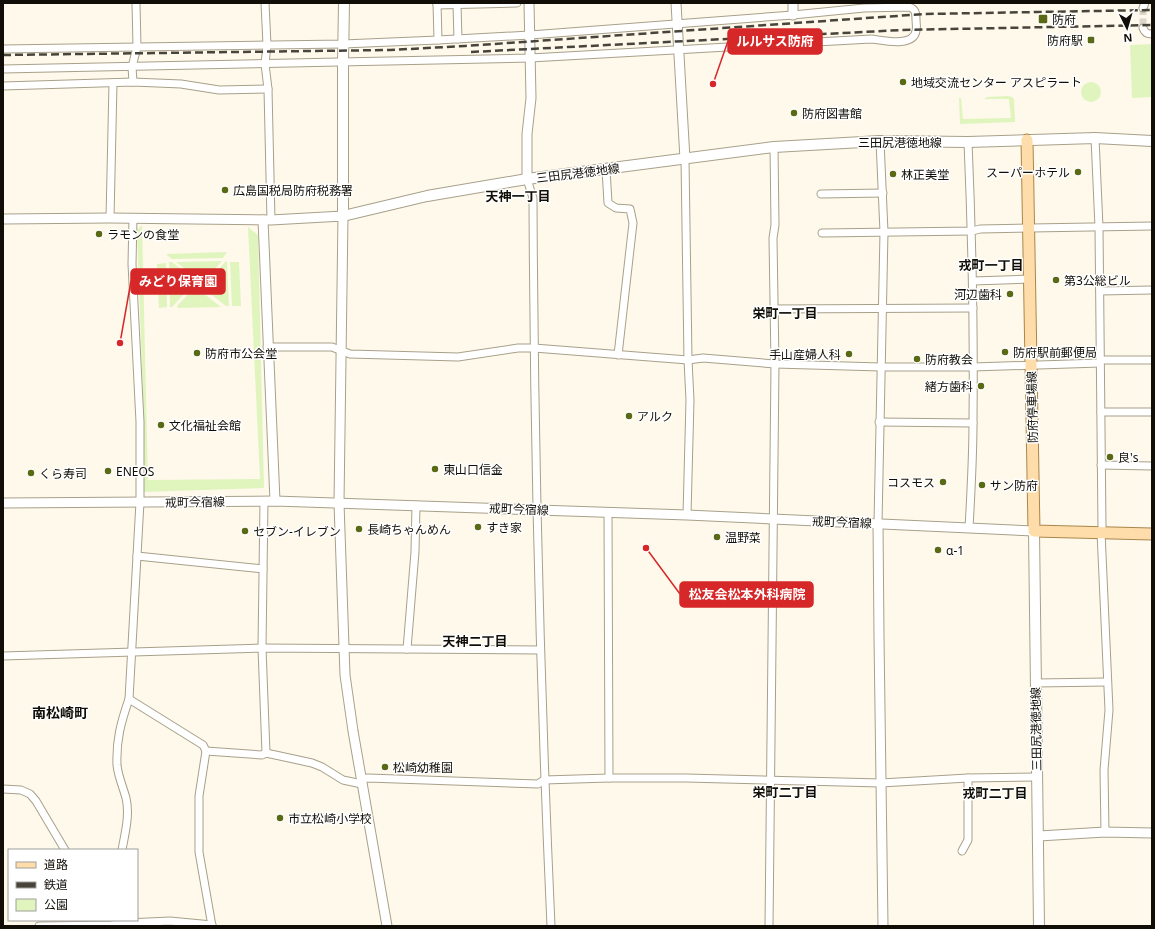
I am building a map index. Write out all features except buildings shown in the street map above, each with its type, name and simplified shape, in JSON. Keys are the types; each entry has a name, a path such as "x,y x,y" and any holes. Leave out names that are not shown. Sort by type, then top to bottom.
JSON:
{"main road":[{"path":"343,216 344,3"},
{"name":"三田尻港徳地線","path":"343,216 427,196 527,179 774,147 880,141 968,142 1095,138 1152,141"},
{"name":"防府停車場線","path":"1027,140 1034,531"},
{"path":"1034,531 1101,530 1152,534"},
{"name":"三田尻港徳地線","path":"1034,531 1039,926"}],"street":[{"path":"133,82 132,67 137,47 136,3"},
{"path":"265,3 267,45 265,64 268,89 267,347 275,500"},
{"path":"438,40 436,4 457,5 517,3"},
{"path":"529,3 531,98 527,134 527,179 534,198 534,348 540,650 551,926"},
{"path":"676,3 685,159 690,400 687,515"},
{"path":"793,3 793,15"},
{"path":"457,5 458,39"},
{"path":"3,49 344,44 530,35 793,15 864,8 908,6 913,8 916,12 916,32 911,40 905,42 871,40 530,58 3,69"},
{"path":"1143,28 1145,32 1152,34"},
{"path":"3,86 133,82 181,84 219,90 268,89"},
{"path":"110,218 113,83"},
{"path":"1095,138 1100,291 1101,530 1109,710 1104,770 1105,832"},
{"path":"880,141 884,232 878,523 883,926"},
{"path":"968,142 973,281 973,423 969,528"},
{"path":"769,926 772,780 772,519 775,364 774,147"},
{"path":"606,169 608,203 616,208 630,209 633,224 618,355"},
{"path":"821,194 883,193"},
{"path":"3,219 134,218 267,220 343,216 339,503 343,649 347,689 387,926"},
{"path":"122,849 127,811 126,799 117,766 118,735 129,699 140,502 140,422 132,264 134,218"},
{"path":"822,233 1152,226"},
{"path":"973,281 1030,279"},
{"path":"1100,291 1152,290"},
{"path":"774,309 973,308"},
{"path":"267,347 332,347 350,354 458,357 518,348 534,348 688,360 703,358 775,364 881,367 973,367 1152,360"},
{"path":"1101,412 1152,412"},
{"path":"880,422 973,423"},
{"path":"1101,465 1152,466"},
{"name":"戒町今宿線","path":"3,503 275,500 687,515 1034,531"},
{"path":"264,501 262,648 266,753"},
{"path":"407,649 415,552 416,505"},
{"path":"608,512 609,778"},
{"path":"137,556 263,569"},
{"path":"3,656 262,648 540,650"},
{"path":"1035,683 1107,682"},
{"path":"39,926 111,924 126,921 170,921 212,926 199,852 199,796 206,751 203,746 129,699"},
{"path":"206,751 262,755 266,753 312,763 322,767 343,780 362,782 368,778 538,784 544,780 609,778 881,783 968,778 1037,777"},
{"path":"962,851 968,840 968,778"},
{"path":"3,789 21,790 30,794 64,849"},
{"path":"1038,836 1105,832 1152,833"}],"green space":[{"path":"1152,44 1152,97 1132,98 1130,45"},
{"path":"1087,82 1095,82 1101,88 1101,96 1095,102 1087,102 1081,96 1081,88"},
{"path":"1008,96 1014,99 1015,122 960,124 959,98 961,98 963,119 1011,118 1009,99 984,99 987,97"},
{"path":"142,225 148,480 260,479 248,227 258,235 264,488 143,492 144,423 137,230"},
{"path":"227,252 223,258 172,259 166,254"},
{"path":"222,261 203,283 176,262"},
{"path":"227,261 229,306 226,306 203,288"},
{"path":"169,262 172,262 196,281 172,307 170,307"},
{"path":"230,262 239,262 241,306 232,306"},
{"path":"166,263 167,307 159,308 157,264"},
{"path":"195,287 221,307 178,308 177,306"}],"tunnel":[{"path":"1143,8 1143,28"}],"railway":[{"path":"3,55 390,50 925,14 1152,10"},
{"path":"471,52 902,30 1152,25"}],"place":[{"name":"防府","path":"1043,19"},
{"name":"防府駅","path":"1091,40"},
{"name":"地域交流センター アスピラート","path":"903,82"},
{"name":"ルルサス防府","path":"713,84"},
{"name":"防府図書館","path":"794,113"},
{"name":"スーパーホテル","path":"1078,172"},
{"name":"林正美堂","path":"893,174"},
{"name":"広島国税局防府税務署","path":"225,190"},
{"name":"ラモンの食堂","path":"99,234"},
{"name":"第3公総ビル","path":"1056,280"},
{"name":"河辺歯科","path":"1010,294"},
{"name":"みどり保育園","path":"120,343"},
{"name":"防府駅前郵便局","path":"1005,352"},
{"name":"防府市公会堂","path":"197,353"},
{"name":"手山産婦人科","path":"849,354"},
{"name":"防府教会","path":"917,359"},
{"name":"緒方歯科","path":"981,386"},
{"name":"アルク","path":"629,416"},
{"name":"文化福祉会館","path":"161,425"},
{"name":"良's","path":"1110,457"},
{"name":"東山口信金","path":"435,469"},
{"name":"ENEOS","path":"108,471"},
{"name":"くら寿司","path":"31,473"},
{"name":"コスモス","path":"943,482"},
{"name":"サン防府","path":"982,485"},
{"name":"すき家","path":"478,527"},
{"name":"長崎ちゃんめん","path":"359,529"},
{"name":"セブン-イレブン","path":"245,531"},
{"name":"温野菜","path":"717,537"},
{"name":"松友会松本外科病院","path":"646,548"},
{"name":"α-1","path":"938,550"},
{"name":"松崎幼稚園","path":"385,767"},
{"name":"市立松崎小学校","path":"280,818"}],"district":[{"name":"天神一丁目","path":"518,196"},
{"name":"戎町一丁目","path":"991,265"},
{"name":"栄町一丁目","path":"785,313"},
{"name":"天神二丁目","path":"475,641"},
{"name":"南松崎町","path":"60,712"},
{"name":"栄町二丁目","path":"785,792"},
{"name":"戎町二丁目","path":"995,793"}]}
